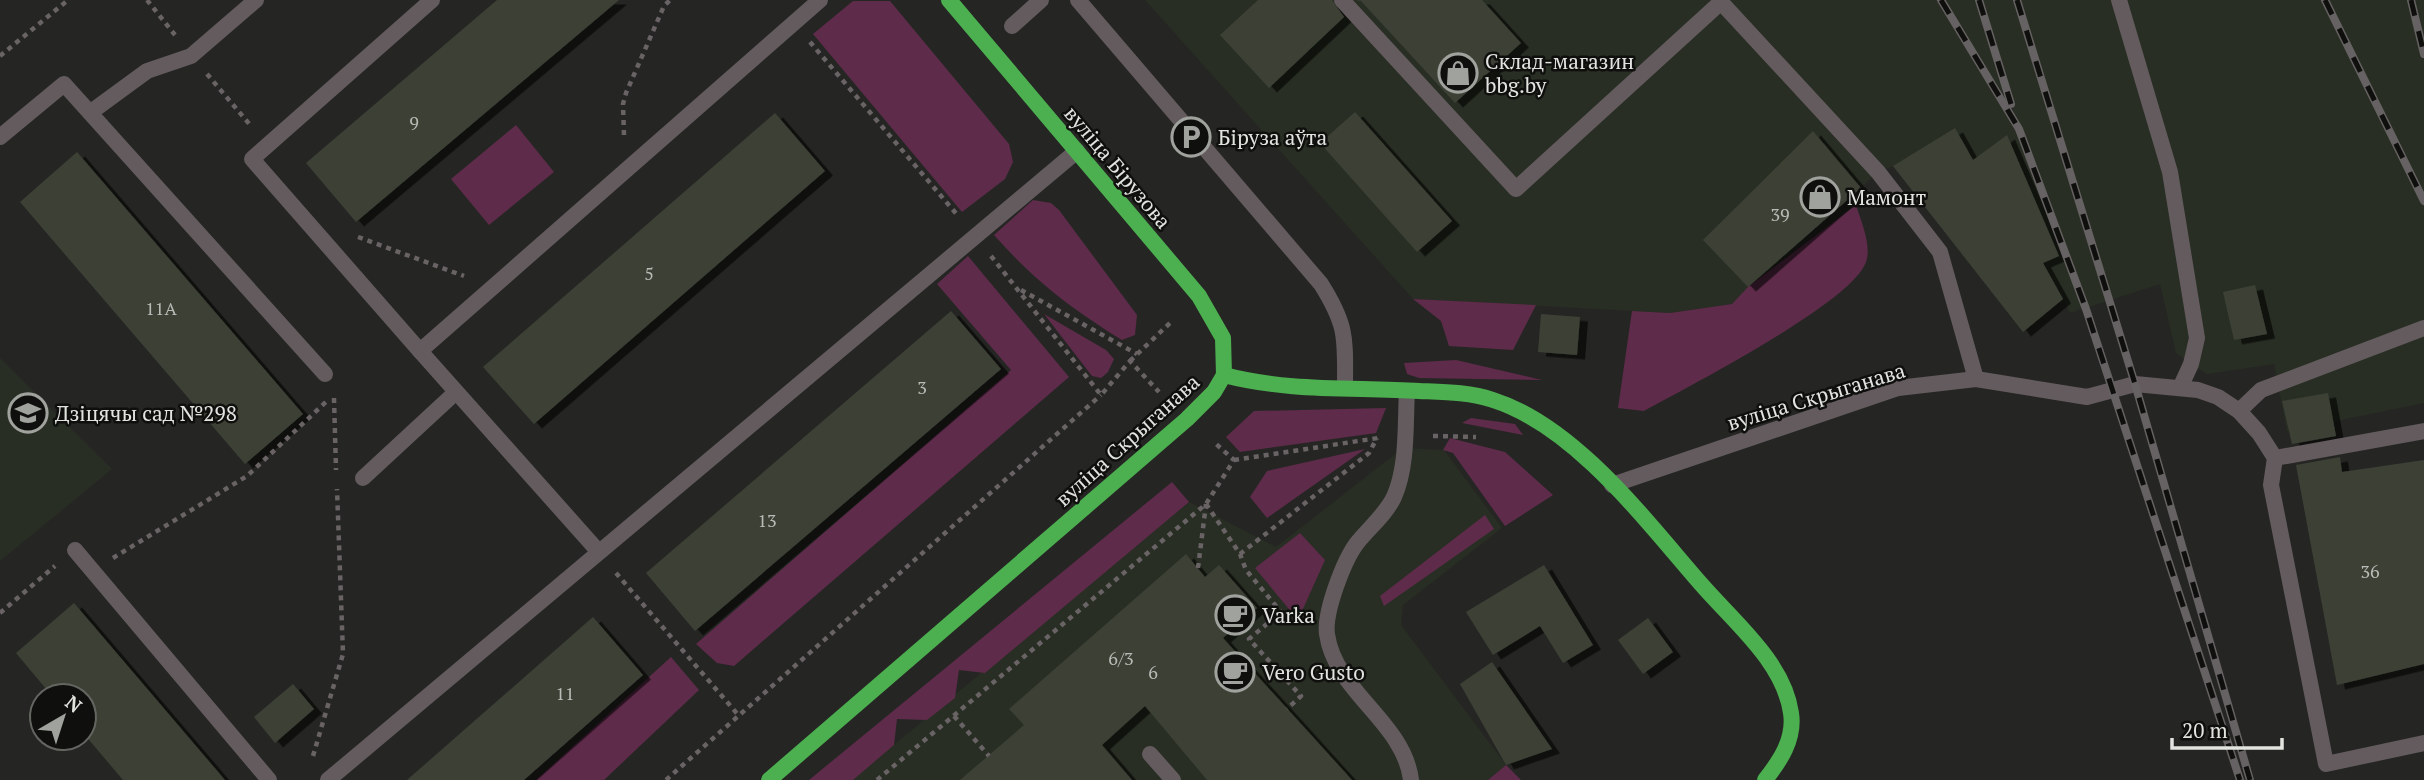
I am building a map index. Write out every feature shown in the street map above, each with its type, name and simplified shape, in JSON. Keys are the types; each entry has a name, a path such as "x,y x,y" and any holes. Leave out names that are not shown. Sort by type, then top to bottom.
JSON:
{"street":[{"name":"вуліца Бірузова","path":"948,0 1199,296 1223,338 1224,375"},
{"name":"вуліца Скрыганава","path":"769,780 1187,419 1214,392 1224,375 1252,384 1283,389 1407,389 1470,394 1501,402 1539,424 1612,485 1748,637 1776,674 1789,705 1792,732 1785,756 1765,780"}],"lane":[{"path":"91,112 147,71 191,56 256,0"},
{"path":"432,0 252,159 598,551"},
{"path":"420,351 820,0"},
{"path":"1013,26 1041,0"},
{"path":"1078,0 1321,284 1341,316 1345,342 1345,388"},
{"path":"1342,0 1516,189 1720,1 1878,172 1940,251 1976,379"},
{"path":"2119,0 2170,172 2197,338 2191,364 2180,388"},
{"path":"0,137 64,84 329,380"},
{"path":"328,780 1077,151"},
{"path":"2239,411 2261,390 2424,328"},
{"name":"вуліца Скрыганава","path":"1612,485 1898,388 1976,379 2087,397 2135,384 2180,388 2218,397 2239,411 2259,433 2275,458"},
{"path":"1407,389 1400,482 1392,500 1355,545 1335,590 1327,632 1339,669 1403,750 1411,780"},
{"path":"363,478 456,391"},
{"path":"2424,431 2275,458 2271,485 2327,772 2424,743"},
{"path":"75,550 269,780"},
{"path":"1150,754 1173,780"}],"path":[{"path":"0,56 68,0"},
{"path":"625,145 622,104 664,6 670,0"},
{"path":"794,22 1018,288 1101,395"},
{"path":"355,236 468,278"},
{"path":"1018,288 1137,354"},
{"path":"666,780 1101,395 1130,361 1187,419 1234,460 1206,504 877,780"},
{"path":"92,571 247,476 327,402 329,380"},
{"path":"310,767 343,654 329,380"},
{"path":"1240,554 1368,453 1377,438"},
{"path":"1206,504 1240,554 1246,570 1281,612 1249,639 1301,696 1287,709"},
{"path":"1198,568 1206,504"},
{"path":"0,613 75,550"},
{"path":"598,551 740,717"},
{"path":"954,716 989,756"}],"shaded area":[{"path":"1145,0 2424,0 2424,403 2287,431 2274,364 2207,374 2191,364 2176,353 2160,284 2070,313 2063,299 2023,332 1893,166 1878,172 1732,304 1670,313 1413,299"},
{"path":"853,1 890,1 1009,144 1013,162 1005,179 962,212 813,34"},
{"path":"516,125 554,172 489,225 451,179"},
{"path":"1033,200 1051,203 1059,210 1137,315 1135,335 1122,340 1086,317 1039,280 994,235"},
{"path":"1856,205 1867,241 1866,262 1854,279 1831,299 1766,343 1644,411 1618,408 1632,311 1670,313 1732,304 1748,287"},
{"path":"968,256 1069,377 734,666 717,663 696,644 1011,370 937,284"},
{"path":"1413,299 1536,305 1513,350 1449,346 1441,321"},
{"path":"1044,314 1106,350 1114,359 1108,372 1101,378 1092,376"},
{"name":"Дзіцячы сад №298","path":"0,358 112,469 0,561"},
{"path":"1456,360 1542,380 1419,378 1407,374 1404,363"},
{"path":"1386,408 1376,433 1240,452 1226,437 1254,411"},
{"path":"1471,418 1515,424 1523,435 1462,423"},
{"path":"1450,438 1505,452 1553,495 1505,526 1453,453 1443,450"},
{"path":"1403,448 1444,450 1502,528 1403,605 1401,625 1506,765 1488,780 851,780 1189,502 1276,547"},
{"path":"1365,449 1267,518 1250,497 1267,471"},
{"path":"1172,482 1189,502 985,673 959,670 955,698 927,720 897,719 894,745 853,780 809,780"},
{"path":"1485,515 1494,529 1384,606 1380,596"},
{"path":"1300,533 1325,560 1298,620 1255,568"},
{"path":"671,657 699,690 604,780 536,780"},
{"path":"1506,765 1521,780 1488,780"}],"building":[{"path":"497,0 619,0 356,222 306,163"},
{"path":"1258,0 1332,0 1344,17 1269,88 1220,35"},
{"name":"Склад-магазин bbg.by","path":"1356,0 1482,0 1521,43 1455,103 1361,1"},
{"path":"1355,112 1452,221 1417,252 1320,143"},
{"path":"775,113 825,171 534,424 483,367"},
{"path":"1955,128 1973,160 2007,135 2059,256 2043,263 2063,299 2023,332 1893,166"},
{"path":"1813,131 1861,188 1748,287 1703,240"},
{"path":"77,152 303,414 245,464 20,202"},
{"path":"2255,285 2267,334 2234,340 2223,292"},
{"path":"951,311 1001,369 695,631 646,573"},
{"path":"1541,314 1580,317 1577,355 1538,352"},
{"path":"2328,393 2336,436 2292,444 2282,401"},
{"path":"2340,457 2342,472 2424,460 2424,664 2337,685 2296,465"},
{"path":"1186,554 1205,577 1219,565 1257,608 1223,638 1352,780 1207,780 1145,706 1102,745 1132,780 960,780 1024,725 1009,709"},
{"path":"1544,565 1593,645 1563,663 1540,626 1493,655 1466,612"},
{"path":"74,603 225,780 123,780 98,751 98,682 40,682 16,653"},
{"path":"593,617 643,675 524,780 407,780"},
{"path":"1648,618 1673,652 1643,674 1618,640"},
{"path":"1492,662 1552,749 1506,765 1460,684"},
{"path":"293,684 314,709 275,743 254,717"}],"railway":[{"path":"1941,0 2019,129 2086,309 2240,780"},
{"path":"1979,0 2011,104"},
{"path":"2017,0 2135,384 2250,780"},
{"path":"2325,0 2424,201"},
{"path":"2411,0 2424,54"}],"traffic: fast":[{"path":"949,0 1199,296 1223,338 1224,375"},
{"path":"1224,375 1297,386 1475,395 1523,413 1552,431 1580,453 1633,505 1768,660 1786,694 1792,723 1781,757 1765,780"},
{"path":"769,780 1187,419 1214,392 1224,375"}],"place":[{"name":"Склад-магазин bbg.by","path":"1458,73"},
{"name":"Біруза аўта","path":"1191,137"},
{"name":"Мамонт","path":"1820,197"},
{"name":"Дзіцячы сад №298","path":"28,413"},
{"name":"Varka","path":"1235,615"},
{"name":"Vero Gusto","path":"1235,672"}]}
